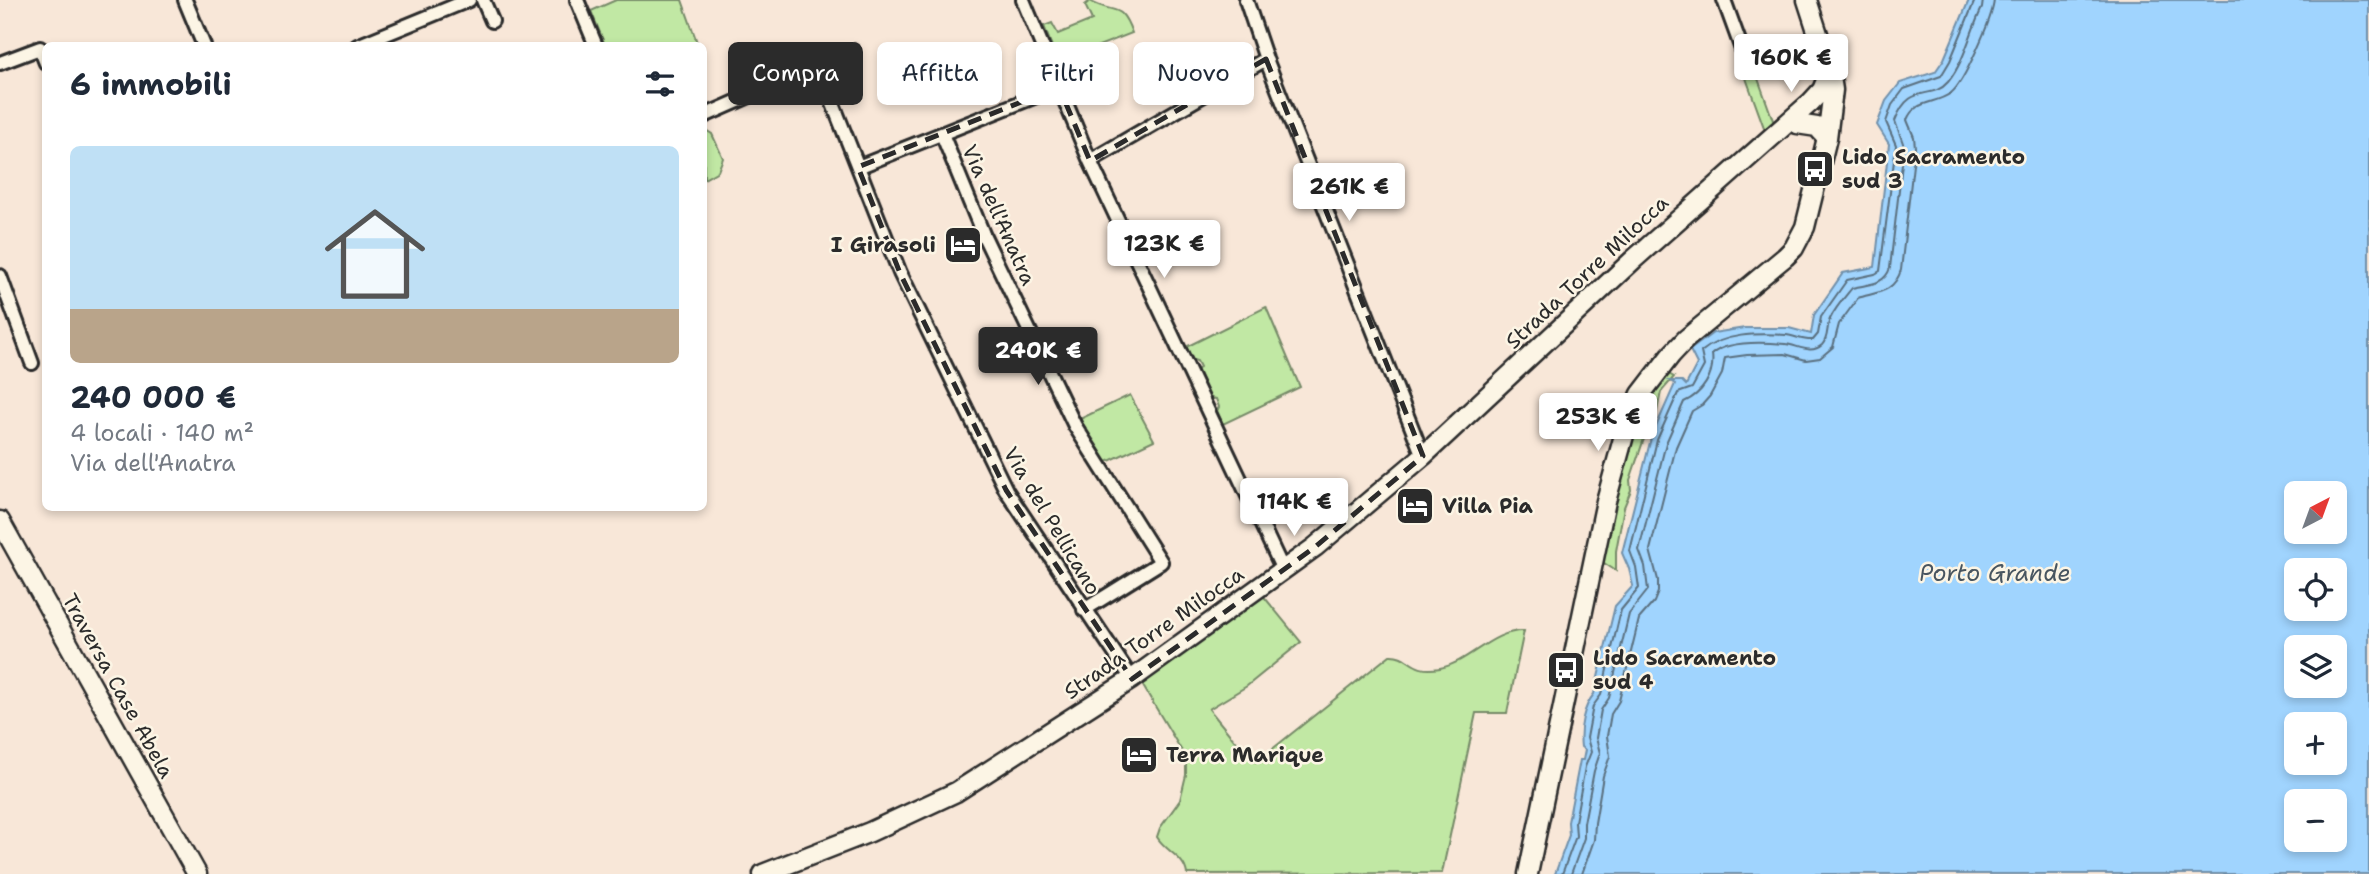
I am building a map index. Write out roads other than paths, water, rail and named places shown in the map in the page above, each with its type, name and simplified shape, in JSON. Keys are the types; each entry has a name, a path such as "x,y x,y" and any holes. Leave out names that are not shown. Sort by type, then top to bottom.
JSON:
{"street":[{"path":"185,0 202,42"},
{"path":"367,42 469,0"},
{"path":"483,0 492,21"},
{"path":"577,0 594,42"},
{"path":"1023,0 1040,42"},
{"path":"1246,0 1266,60 1423,456"},
{"path":"1724,0 1748,66"},
{"path":"1528,874 1608,493 1626,428 1642,394 1671,355 1686,339 1794,248 1805,227 1827,138 1833,90 1830,71 1807,0"},
{"path":"0,63 40,48 42,53"},
{"path":"1090,161 1266,60"},
{"name":"Strada Torre Milocca","path":"763,874 870,832 956,792 1132,679 1315,547 1423,456 1633,260 1811,102 1822,90 1830,71"},
{"path":"1811,102 1826,101 1832,105"},
{"path":"707,115 729,105"},
{"name":"Via del Pellicano","path":"833,105 900,273 1006,490 1132,679"},
{"path":"858,167 1016,105"},
{"path":"1066,105 1090,161 1283,570"},
{"path":"1775,134 1823,113 1832,105"},
{"path":"1797,124 1817,127 1827,138"},
{"name":"Via dell'Anatra","path":"942,134 983,234 1075,426 1161,562 1084,610"},
{"path":"0,276 32,363"},
{"name":"Traversa Case Abela","path":"0,521 197,874"}],"water":[{"name":"Porto Grande","path":"1969,0 2369,0 2369,874 1555,874 1569,835 1568,822 1580,760 1583,760 1585,750 1581,747 1583,719 1594,694 1615,606 1633,586 1622,553 1651,438 1675,384 1670,381 1682,381 1686,385 1697,364 1690,350 1713,333 1745,328 1789,328 1811,334 1814,315 1843,273 1875,267 1889,144 1877,125 1886,101 1900,83 1935,72 1944,59"}],"place":[{"name":"Lido Sacramento sud 3","path":"1815,169"},
{"name":"I Girasoli","path":"963,245"},
{"name":"Villa Pia","path":"1415,506"},
{"name":"Lido Sacramento sud 4","path":"1566,670"},
{"name":"Terra Marique","path":"1139,755"}]}
